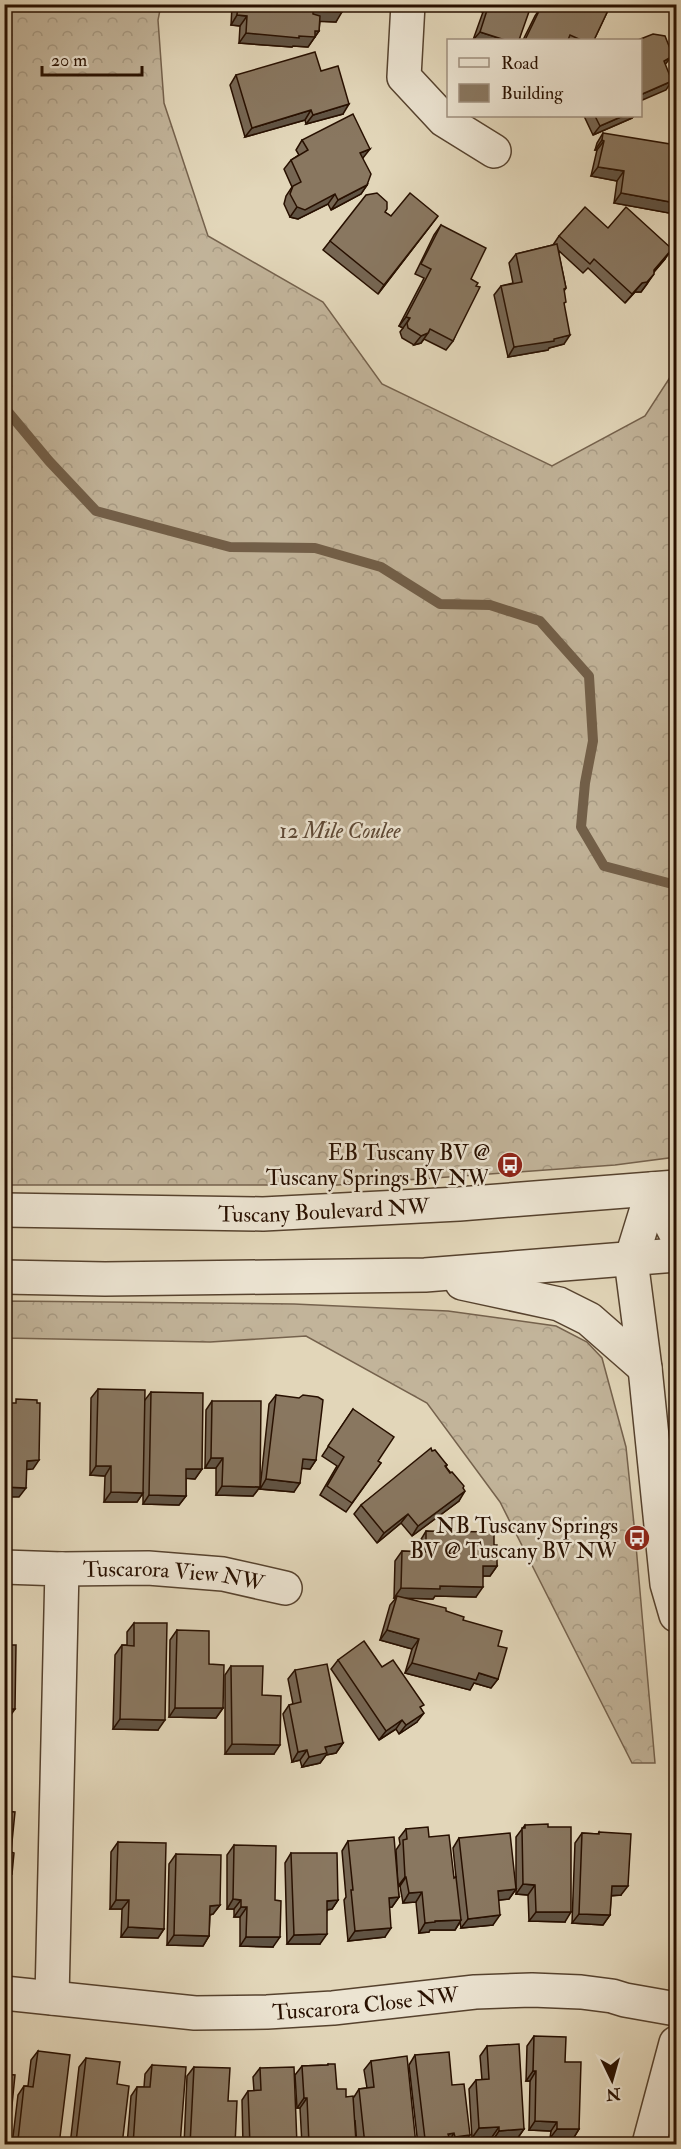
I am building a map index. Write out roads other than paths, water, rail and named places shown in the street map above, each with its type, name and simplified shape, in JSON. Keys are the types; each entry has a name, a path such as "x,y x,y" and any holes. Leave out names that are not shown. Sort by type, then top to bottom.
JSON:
{"street":[{"path":"408,4 404,77 444,120 494,151"},
{"path":"665,1188 676,1234"},
{"path":"665,1188 632,1260 667,1584 676,1615"},
{"name":"Tuscany Boulevard NW","path":"4,1210 263,1214 459,1204 665,1188"},
{"path":"4,1277 105,1279 425,1275 676,1255"},
{"path":"425,1275 559,1304 589,1319 645,1368"},
{"path":"4,1567 62,1569 52,1998"},
{"name":"Tuscarora View NW","path":"62,1569 159,1569 224,1574 285,1588"},
{"name":"Tuscarora Close NW","path":"4,1993 195,2013 215,2013 333,2008 475,1992 532,1990 612,1996 676,2009"},
{"path":"649,2145 676,2043"}],"waterway":[{"path":"4,407 49,461 96,511 230,547 315,548 381,567 440,604 490,605 540,621 589,676 593,741 585,783 581,827 604,866 676,885"}],"place":[{"name":"EB Tuscany BV @ Tuscany Springs BV NW","path":"510,1165"},
{"name":"NB Tuscany Springs BV @ Tuscany BV NW","path":"637,1538"}],"park label":[{"name":"12 Mile Coulee","path":"340,830"}]}
